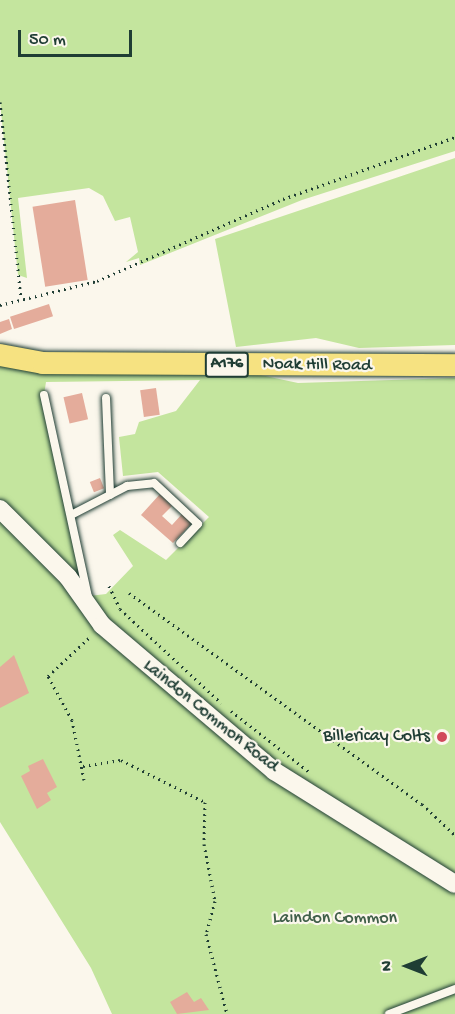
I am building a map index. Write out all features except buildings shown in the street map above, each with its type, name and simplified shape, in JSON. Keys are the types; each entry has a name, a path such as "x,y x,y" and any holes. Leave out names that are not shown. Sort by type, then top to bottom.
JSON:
{"main road":[{"name":"Noak Hill Road","path":"0,355 43,363 455,365"}],"street":[{"name":"Laindon Common Road","path":"0,509 90,607 102,625 274,771 453,881"}],"lane":[{"path":"44,395 73,514 90,607"},
{"path":"106,398 110,495"},
{"path":"73,514 141,482 160,487 198,524 180,543"},
{"path":"389,1014 455,989"}],"path":[{"path":"0,102 21,298"},
{"path":"0,305 97,281 283,199 455,137"},
{"path":"109,586 120,609 225,706 315,777"},
{"path":"129,593 422,804 455,835"},
{"path":"84,780 72,720 48,676 102,625"},
{"path":"83,766 121,760 206,802 204,844 214,901 206,934 226,1014"}],"green space":[{"path":"0,0 455,0 455,151 302,200 140,265 139,258 126,262 138,252 130,217 115,221 103,196 89,188 18,198 27,278 18,275 0,102"},
{"path":"455,158 455,345 359,348 316,338 236,347 215,239"},
{"name":"Laindon Common","path":"0,355 126,374 256,374 298,383 455,378 455,1014 112,1014 91,968 0,822","holes":["200,380 176,411 139,422 135,434 119,437 123,476 158,472 209,517 166,560 120,530 113,535 133,566 106,594 89,596 44,395 46,382"]}],"place":[{"name":"Billericay Colts","path":"442,737"}]}
